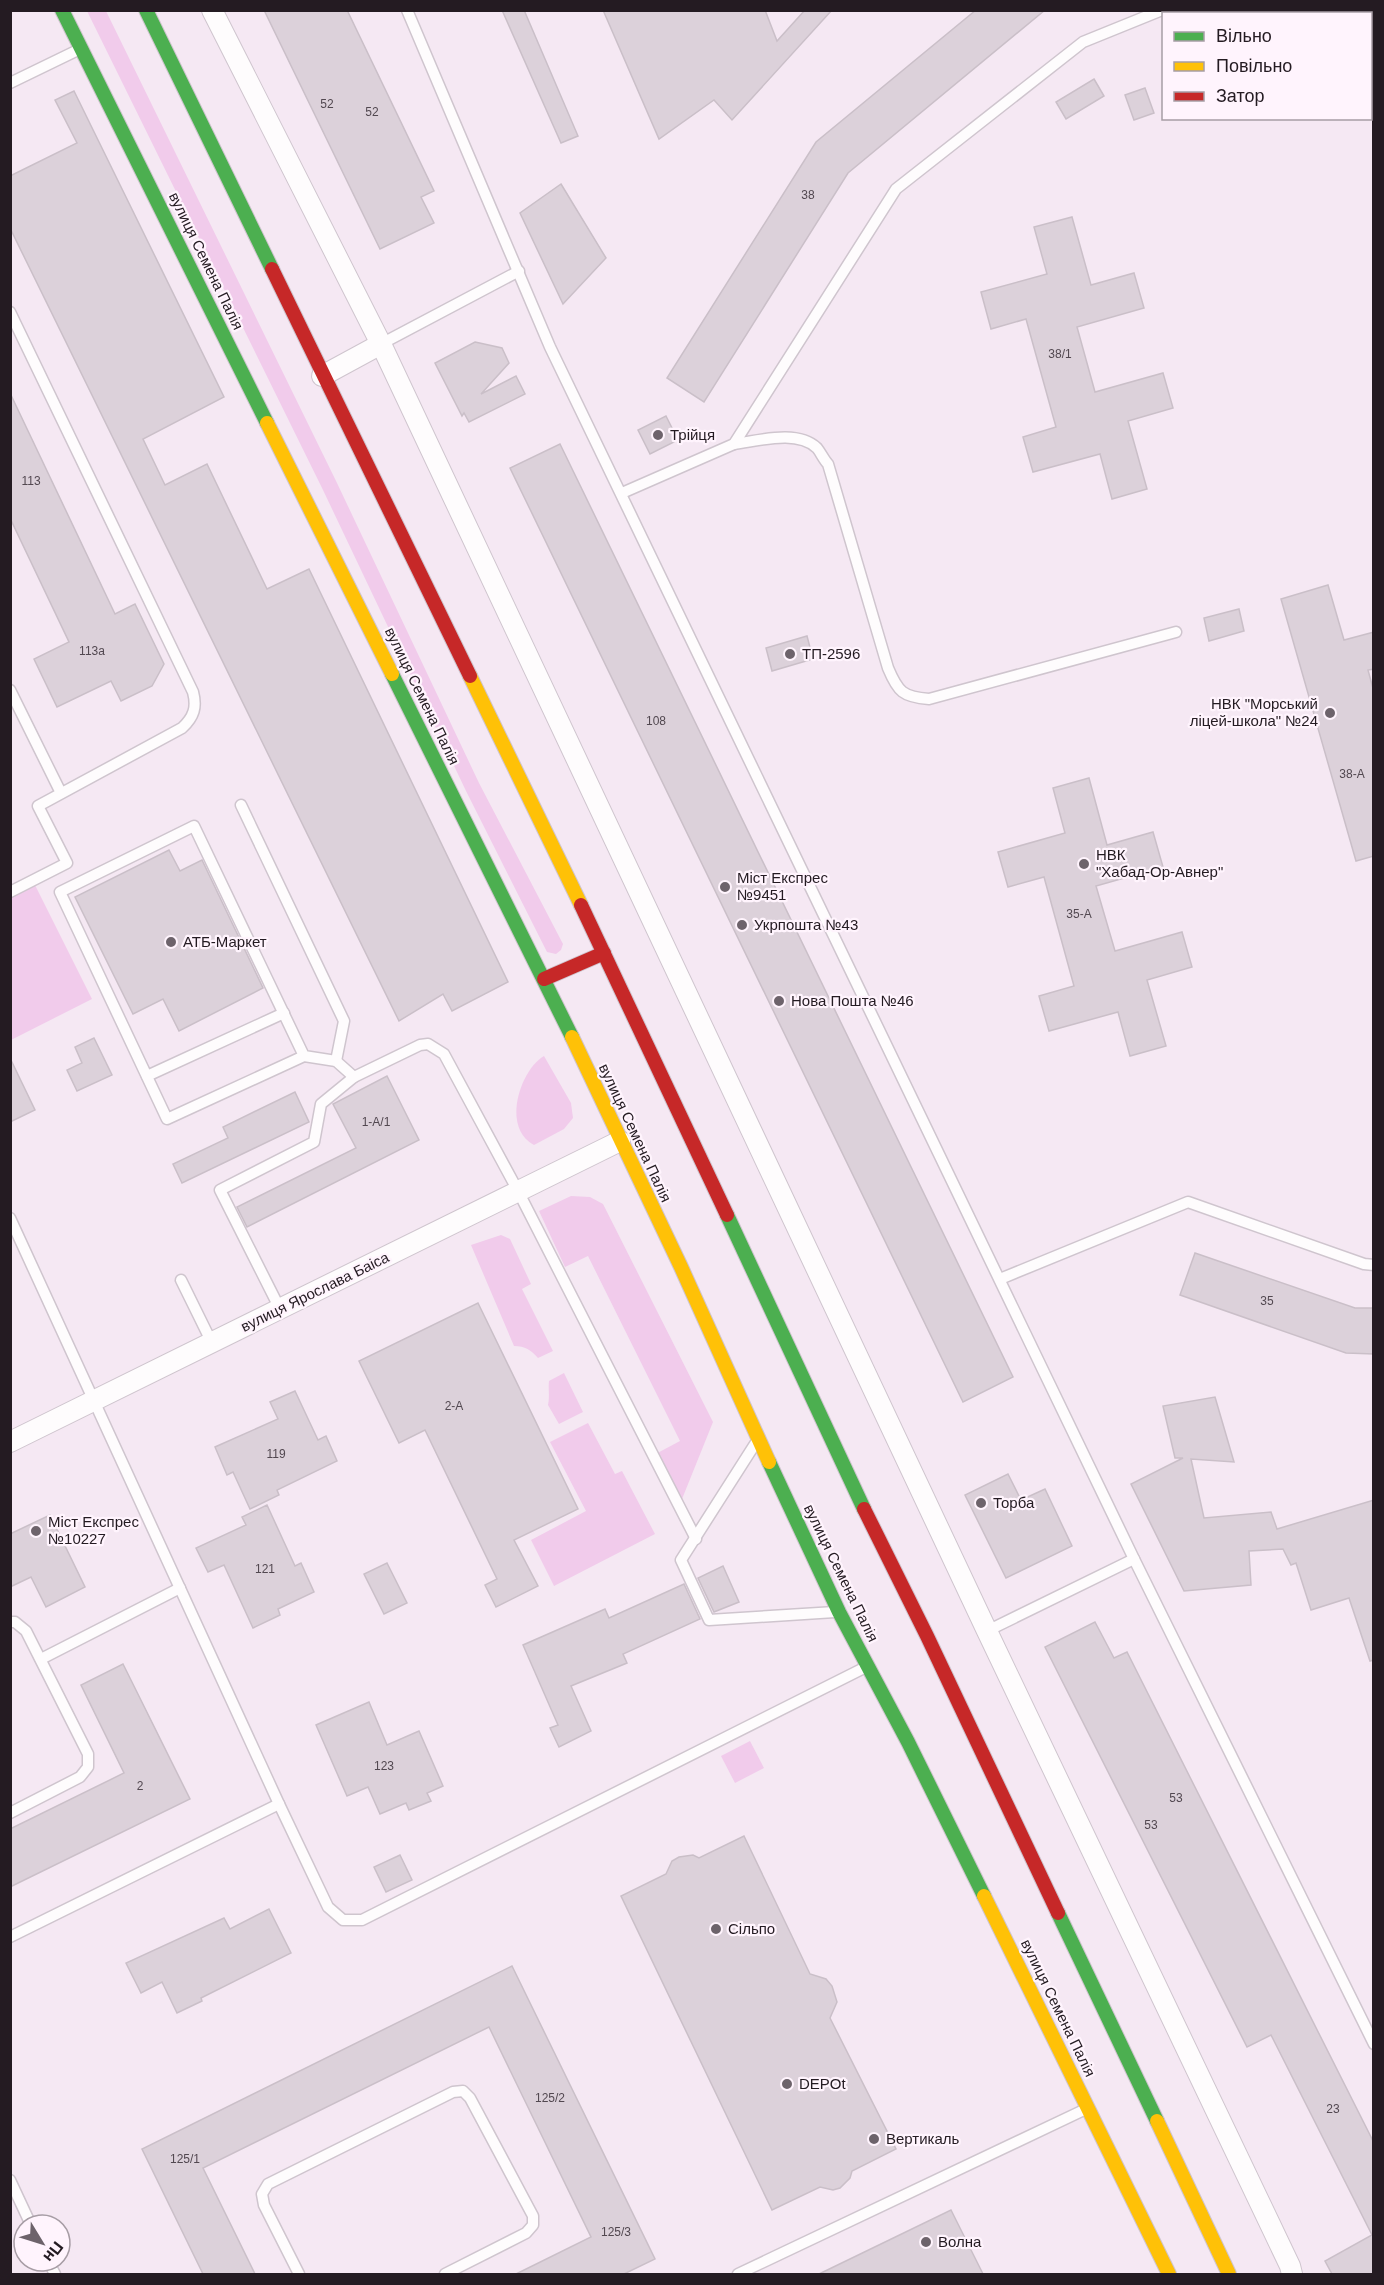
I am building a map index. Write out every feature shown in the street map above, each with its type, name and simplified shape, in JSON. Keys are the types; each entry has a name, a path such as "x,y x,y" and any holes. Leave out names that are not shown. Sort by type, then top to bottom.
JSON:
{"main road":[{"name":"вулиця Семена Палія","path":"62,10 544,979 681,1268 839,1612 868,1665 1089,2108 1169,2274"},
{"path":"146,10 604,953 868,1519 937,1658 1229,2274"},
{"path":"544,979 604,953"}],"street":[{"path":"212,10 381,344 1292,2274"},
{"path":"322,376 381,344"},
{"name":"вулиця Ярослава Баіса","path":"10,1442 620,1141"}],"lane":[{"path":"407,10 550,348 622,493 1134,1559 1372,2039"},
{"path":"734,444 896,189 1083,42 1162,10"},
{"path":"10,83 81,48"},
{"path":"381,344 519,271"},
{"path":"10,312 195,700 192,717 182,728 38,806 67,863 10,892"},
{"path":"622,493 734,444 783,438 802,439 817,448 828,465 888,668 896,687 910,697 929,699 1176,632"},
{"path":"10,690 61,793"},
{"path":"241,805 344,1021 336,1061"},
{"path":"304,1056 194,826 60,892 167,1119 304,1056 336,1061 354,1077"},
{"path":"147,1076 284,1013"},
{"path":"280,1309 220,1190 314,1142 321,1104 354,1077 410,1048 428,1044 436,1048 444,1054 518,1191 696,1539"},
{"path":"1000,1279 1188,1202 1364,1264 1374,1265"},
{"path":"10,1218 96,1400 279,1804 328,1907 343,1920 362,1920 868,1665"},
{"path":"181,1280 212,1343"},
{"path":"758,1439 681,1560 709,1620 839,1612"},
{"path":"987,1631 1134,1559"},
{"path":"41,1659 180,1588"},
{"path":"10,1622 15,1622 26,1631 88,1755 88,1767 80,1777 10,1813"},
{"path":"10,1937 279,1804"},
{"path":"299,2274 264,2205 262,2194 268,2184 453,2092 463,2091 470,2098 533,2216 533,2225 526,2233 451,2273"},
{"path":"738,2274 1089,2108"},
{"path":"10,2180 25,2213"}],"shaded area":[{"path":"87,11 106,11 337,483 479,783 563,944 561,950 556,954 547,952 466,791 323,490"},
{"path":"33,881 92,999 11,1040 11,892"},
{"path":"544,1056 571,1103 573,1118 564,1129 534,1145 524,1137 518,1126 516,1113 518,1099 528,1073"},
{"path":"571,1196 590,1197 603,1204 713,1422 680,1504 650,1457 680,1441 588,1256 565,1267 539,1211"},
{"path":"501,1235 510,1239 531,1284 522,1289 553,1351 538,1358 528,1349 514,1346 471,1245"},
{"path":"564,1373 583,1412 559,1424 548,1405 549,1381"},
{"path":"588,1423 615,1474 622,1471 655,1534 554,1586 531,1540 586,1511 550,1442"},
{"path":"750,1741 764,1768 735,1783 721,1756"}],"building":[{"path":"264,10 347,10 434,191 421,197 434,223 380,249"},
{"path":"502,10 524,10 578,136 561,143"},
{"path":"603,10 765,10 777,41 805,10 832,10 732,120 714,100 659,139"},
{"path":"976,10 1045,10 848,173 704,402 667,378 816,142"},
{"path":"1094,79 1104,96 1066,119 1056,102"},
{"path":"1145,88 1154,113 1134,120 1125,95"},
{"path":"74,91 224,397 143,439 165,485 207,464 267,589 309,569 508,982 452,1011 443,994 399,1021 10,228 10,176 77,143 55,100"},
{"path":"561,184 606,258 563,304 520,213"},
{"path":"1072,217 1091,285 1134,273 1144,308 1077,327 1095,392 1163,373 1173,408 1128,421 1147,489 1112,499 1100,454 1033,472 1023,437 1056,427 1026,319 991,329 981,292 1047,274 1034,227"},
{"path":"475,342 502,348 509,363 481,394 516,376 525,394 469,422 464,413 462,416 435,363"},
{"path":"10,393 115,614 135,604 164,664 152,686 121,701 111,681 57,707 34,659 69,642 10,518"},
{"name":"Трійця","path":"666,416 678,440 650,454 638,430"},
{"path":"560,444 1013,1377 963,1402 510,468"},
{"path":"1328,585 1344,640 1374,632 1374,669 1368,670 1374,692 1374,856 1356,861 1281,599"},
{"path":"1239,609 1244,631 1209,641 1204,618"},
{"name":"ТП-2596","path":"807,636 813,659 772,671 766,648"},
{"path":"1089,778 1107,845 1153,832 1163,867 1096,886 1115,951 1182,932 1192,967 1147,980 1166,1046 1130,1056 1118,1012 1049,1031 1039,996 1074,986 1044,877 1008,887 998,852 1065,833 1053,788"},
{"name":"АТБ-Маркет","path":"169,850 180,871 202,860 263,988 179,1031 163,999 133,1014 75,897"},
{"path":"94,1038 112,1075 77,1091 67,1070 82,1063 75,1047"},
{"path":"10,1058 35,1110 10,1122"},
{"path":"387,1076 419,1140 247,1227 237,1207 356,1148 333,1104"},
{"path":"295,1092 309,1122 182,1183 173,1164 228,1138 223,1127"},
{"path":"1195,1253 1355,1308 1374,1308 1374,1354 1346,1353 1180,1295"},
{"path":"478,1303 578,1509 514,1540 538,1586 496,1607 485,1585 497,1579 425,1430 399,1443 359,1361"},
{"path":"295,1391 318,1440 326,1436 337,1461 277,1490 279,1495 250,1509 233,1472 227,1475 215,1447 278,1419 270,1402"},
{"path":"1215,1397 1234,1462 1191,1459 1204,1518 1271,1512 1277,1529 1374,1500 1374,1660 1370,1661 1349,1598 1311,1610 1296,1563 1291,1565 1283,1549 1249,1551 1251,1585 1184,1591 1131,1484 1183,1458 1175,1458 1163,1406"},
{"path":"1008,1474 1021,1500 1045,1489 1072,1546 1006,1578 965,1495"},
{"path":"267,1505 295,1566 301,1563 314,1592 278,1609 280,1615 253,1628 224,1565 208,1572 196,1548 246,1525 242,1517"},
{"path":"50,1515 85,1587 46,1607 31,1577 10,1587 10,1534"},
{"path":"387,1563 407,1603 384,1614 364,1574"},
{"path":"723,1566 739,1602 714,1612 698,1578"},
{"path":"684,1584 700,1619 623,1654 627,1663 571,1686 591,1731 559,1747 550,1728 558,1725 523,1645 605,1609 609,1618"},
{"path":"1095,1622 1114,1658 1127,1652 1374,2143 1374,2274 1332,2274 1325,2261 1372,2235 1271,2035 1247,2047 1045,1647"},
{"path":"123,1664 190,1799 10,1887 10,1829 124,1773 81,1685"},
{"path":"369,1702 387,1745 419,1731 443,1786 427,1793 431,1801 409,1810 406,1803 380,1814 368,1787 347,1796 316,1725"},
{"name":"DEPOt","path":"744,1836 810,1974 826,1979 832,1986 837,2002 830,2018 896,2149 852,2171 850,2178 840,2188 833,2190 820,2187 772,2210 621,1896 666,1874 672,1861 679,1857 693,1855 699,1858"},
{"path":"400,1855 412,1880 386,1892 374,1867"},
{"path":"269,1909 291,1953 201,1998 202,2001 177,2013 162,1982 141,1993 126,1963 224,1918 230,1929"},
{"path":"512,1966 655,2259 624,2274 516,2274 591,2237 489,2027 203,2168 255,2274 203,2274 142,2149"},
{"name":"Волна","path":"951,2210 983,2274 819,2274"}],"traffic: fast":[{"path":"62,10 267,423"},
{"path":"146,10 272,269"},
{"path":"392,674 572,1037"},
{"path":"727,1215 864,1509"},
{"path":"769,1462 839,1612 908,1742 984,1896"},
{"path":"1058,1913 1157,2121"}],"traffic: slow":[{"path":"267,423 392,674"},
{"path":"470,676 581,905"},
{"path":"572,1037 681,1267 769,1462"},
{"path":"984,1896 1169,2274"},
{"path":"1157,2121 1229,2274"}],"traffic: jam":[{"path":"272,269 470,676"},
{"path":"581,905 727,1215"},
{"path":"544,979 604,953"},
{"path":"864,1509 927,1636 1058,1913"}],"place":[{"name":"Трійця","path":"658,435"},
{"name":"ТП-2596","path":"790,654"},
{"name":"НВК \"Морський ліцей-школа\" №24","path":"1330,713"},
{"name":"НВК \"Хабад-Ор-Авнер\"","path":"1084,864"},
{"name":"Міст Експрес №9451","path":"725,887"},
{"name":"Укрпошта №43","path":"742,925"},
{"name":"АТБ-Маркет","path":"171,942"},
{"name":"Нова Пошта №46","path":"779,1001"},
{"name":"Торба","path":"981,1503"},
{"name":"Міст Експрес №10227","path":"36,1531"},
{"name":"Сільпо","path":"716,1929"},
{"name":"DEPOt","path":"787,2084"},
{"name":"Вертикаль","path":"874,2139"},
{"name":"Волна","path":"926,2242"}]}
